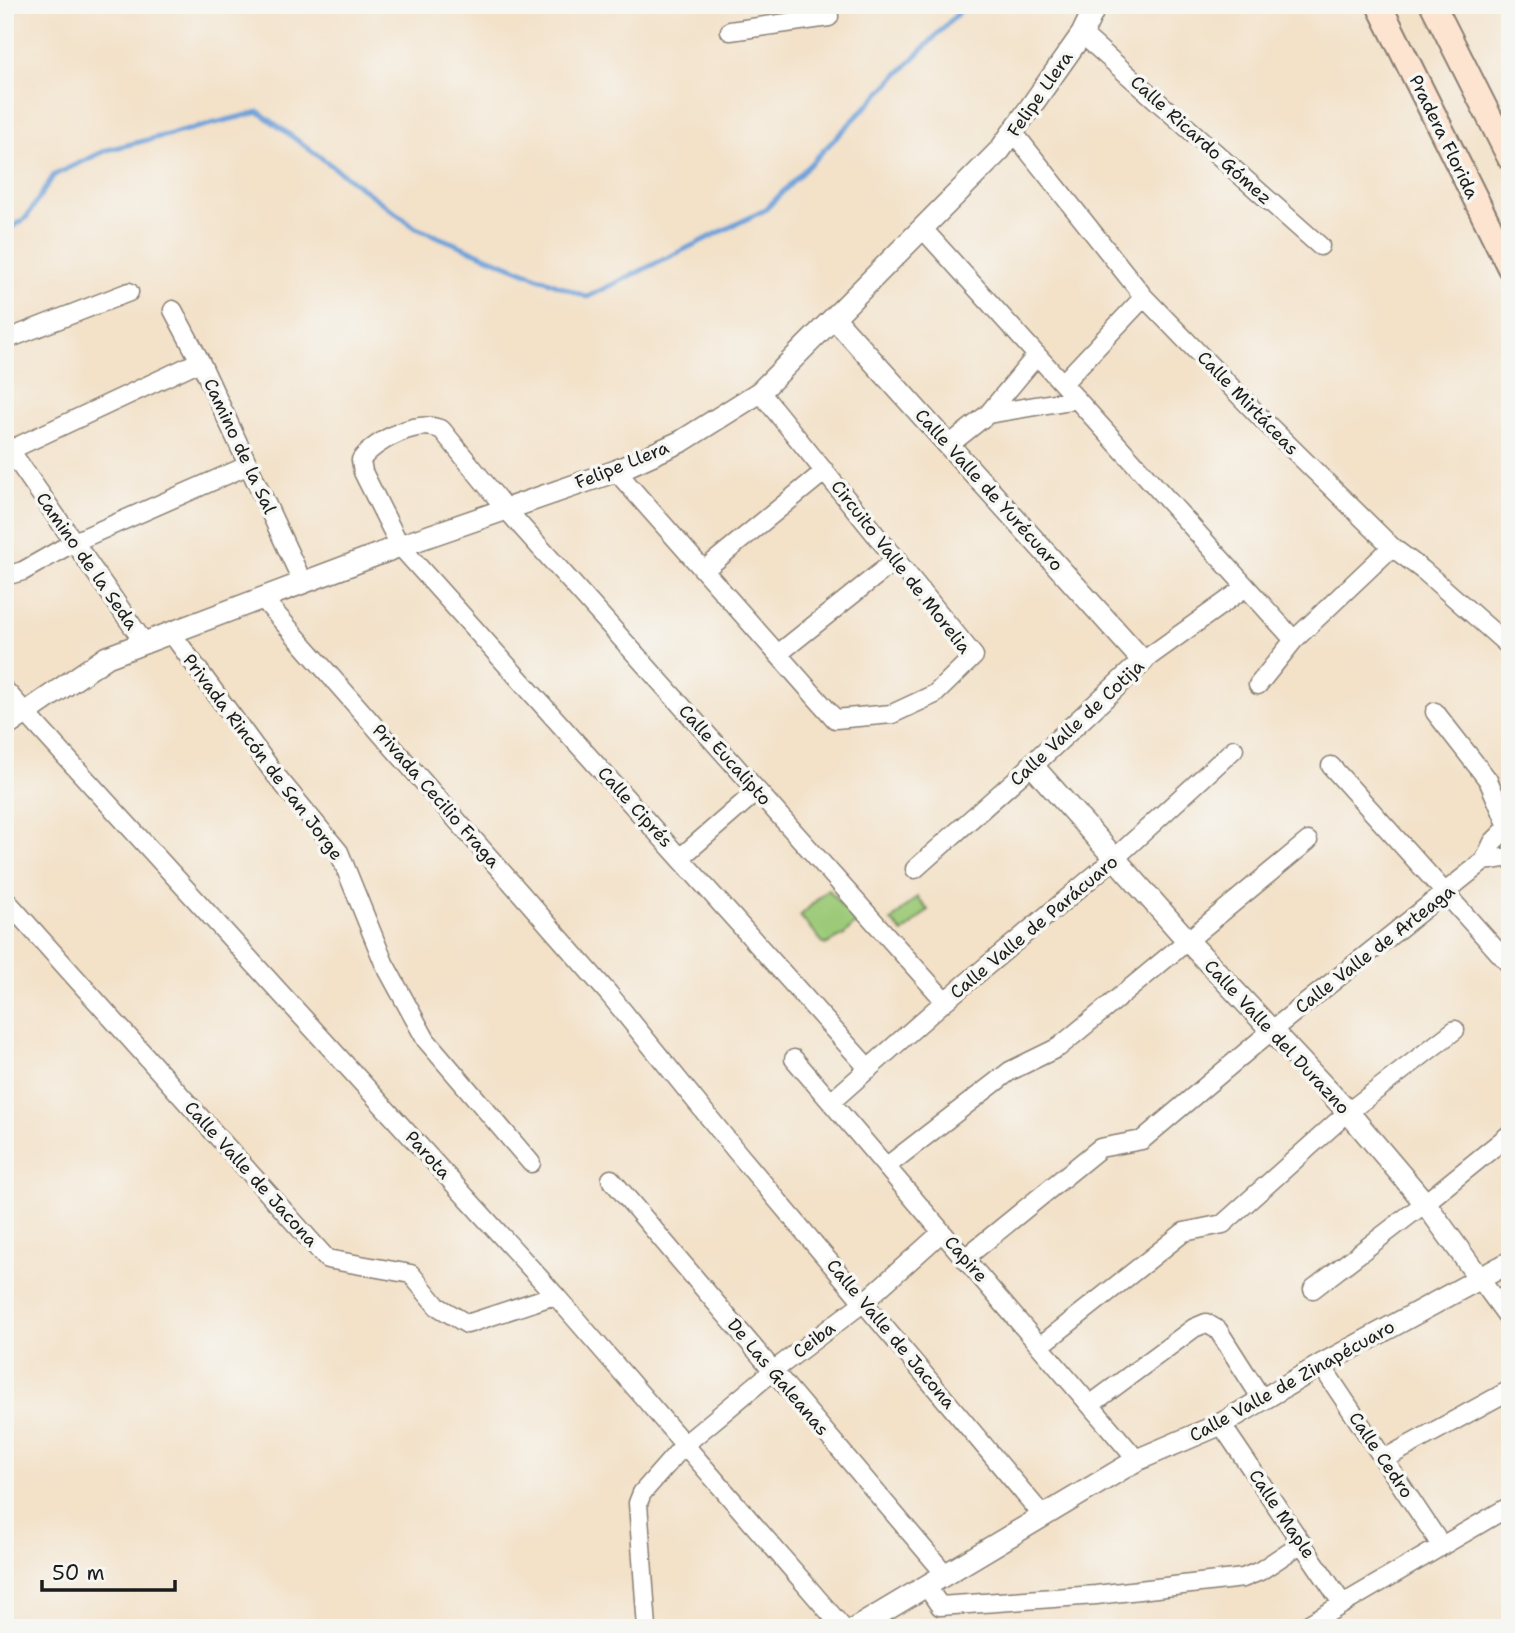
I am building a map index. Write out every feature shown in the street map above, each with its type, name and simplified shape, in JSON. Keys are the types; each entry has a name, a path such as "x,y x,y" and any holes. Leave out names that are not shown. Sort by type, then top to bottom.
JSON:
{"main road":[{"name":"Pradera Florida","path":"1379,5 1510,268"},
{"path":"1433,5 1510,158"}],"street":[{"name":"Felipe Llera","path":"5,727 107,657 400,546 616,471 682,441 760,393 1000,150 1082,34 1097,5"},
{"path":"730,31 828,11"},
{"name":"Calle Ricardo Gómez","path":"1082,34 1320,246"},
{"name":"Calle Mirtáceas","path":"1013,132 1144,297 1264,421 1392,547 1424,571 1510,648"},
{"path":"923,229 1294,640"},
{"path":"5,341 129,292"},
{"path":"1063,383 1144,297"},
{"name":"Camino de la Sal","path":"173,310 200,361 303,583"},
{"name":"Calle Valle de Yurécuaro","path":"835,319 1143,661"},
{"path":"949,445 988,414 1037,355"},
{"path":"8,446 200,361"},
{"name":"Circuito Valle de Morelia","path":"616,471 835,719 892,715 935,694 974,656 760,393"},
{"path":"988,414 1077,399"},
{"name":"Calle Eucalipto","path":"400,546 363,472 361,460 367,451 395,433 434,426 442,430 505,508 945,1001"},
{"name":"Camino de la Seda","path":"8,446 145,644"},
{"path":"5,576 23,571 74,542 249,466"},
{"path":"704,570 825,471"},
{"name":"Calle Ciprés","path":"400,546 869,1069"},
{"path":"1258,685 1294,640 1392,547"},
{"path":"778,654 897,559"},
{"name":"Calle Valle de Cotija","path":"915,869 1143,661 1246,587"},
{"name":"Privada Cecilio Fraga","path":"263,599 609,994 737,1152"},
{"name":"Privada Rincón de San Jorge","path":"172,634 274,773 339,852 384,963 426,1040 531,1163"},
{"name":"Parota","path":"5,690 555,1296 843,1628"},
{"path":"1435,712 1488,780 1509,825"},
{"name":"Calle Valle de Parácuaro","path":"831,1102 945,1001 1115,859 1234,748"},
{"name":"Calle Valle del Durazno","path":"1032,765 1188,942 1348,1112 1425,1203 1510,1320"},
{"path":"1331,766 1510,965"},
{"path":"680,858 757,791"},
{"name":"Calle Valle de Arteaga","path":"965,1258 1100,1148 1142,1140 1271,1031 1485,861 1493,842 1509,825"},
{"path":"887,1166 1010,1071 1059,1047 1308,841"},
{"path":"1485,861 1510,858"},
{"name":"Calle Valle de Jacona","path":"5,900 327,1259 411,1274 438,1306 467,1324 555,1296"},
{"path":"1040,1346 1184,1232 1223,1224 1348,1112 1455,1030"},
{"name":"Capire","path":"794,1059 1137,1460"},
{"path":"1313,1289 1510,1134"},
{"name":"Calle Valle de Jacona","path":"737,1152 1044,1517"},
{"name":"De Las Galeanas","path":"611,1179 946,1575"},
{"name":"Ceiba","path":"647,1628 638,1503 642,1493 684,1445 773,1371 864,1301 942,1232"},
{"name":"Calle Valle de Zinapécuaro","path":"856,1628 1137,1460 1221,1424 1321,1365 1510,1262"},
{"path":"1090,1405 1194,1328 1206,1323 1217,1330 1262,1399"},
{"name":"Calle Cedro","path":"1321,1365 1441,1545"},
{"path":"1384,1459 1510,1390"},
{"name":"Calle Maple","path":"1221,1424 1342,1603"},
{"path":"1302,1628 1510,1506"},
{"path":"927,1587 940,1605 1096,1595 1243,1578 1260,1572 1302,1544"}],"green space":[{"path":"828,889 856,923 843,936 825,945 800,916"},
{"path":"917,897 928,910 903,933 891,921"}],"waterway":[{"path":"5,232 26,218 54,175 107,150 259,112 416,228 587,297 765,210 966,5"}]}
